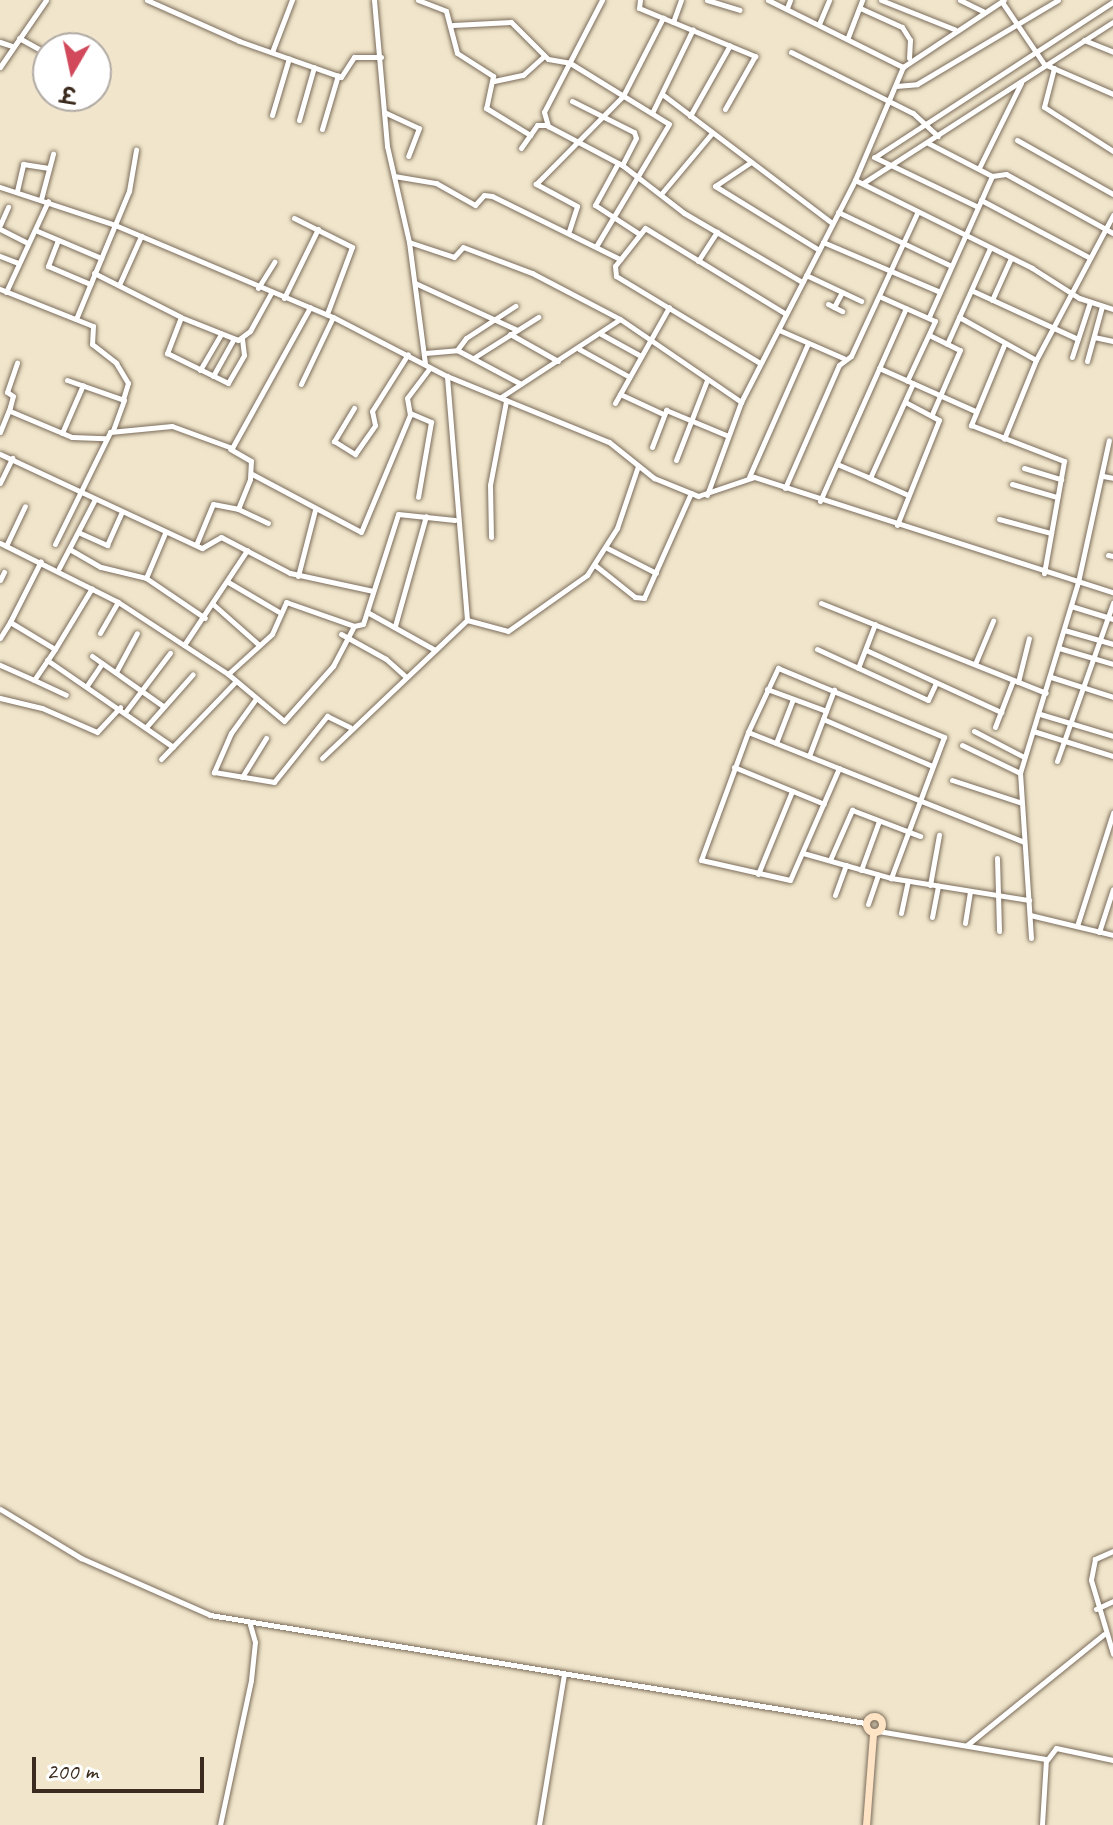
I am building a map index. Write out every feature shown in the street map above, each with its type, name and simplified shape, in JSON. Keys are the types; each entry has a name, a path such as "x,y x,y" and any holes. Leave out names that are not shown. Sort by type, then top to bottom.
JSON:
{"street":[{"path":"0,67 46,0"},
{"path":"147,0 272,52 338,75 347,74 354,57 381,57"},
{"path":"272,52 292,0"},
{"path":"252,474 315,510 363,530 410,413 407,398 428,366 409,242 384,112 374,0"},
{"path":"418,0 442,7 453,25 457,53 494,81 523,75 544,56"},
{"path":"548,126 544,112 602,0"},
{"path":"640,0 639,8 730,45 756,59 725,109"},
{"path":"673,22 681,0"},
{"path":"707,0 739,10"},
{"path":"768,0 848,37 903,67"},
{"path":"787,8 790,0"},
{"path":"819,24 829,0"},
{"path":"848,37 862,0"},
{"path":"881,0 955,30"},
{"path":"960,0 984,12"},
{"path":"896,86 907,89 1058,0"},
{"path":"706,496 726,435 741,402 855,180 909,59 1003,1 1044,64 1113,94"},
{"path":"875,157 1113,2"},
{"path":"860,8 902,27 910,40 909,59"},
{"path":"569,231 576,205 536,185 606,118 623,96 663,18"},
{"path":"453,25 511,22 544,56 570,63 652,113 669,127 597,245"},
{"path":"863,183 1113,22"},
{"path":"652,113 693,29"},
{"path":"19,38 32,45"},
{"path":"1083,40 1113,52"},
{"path":"0,42 12,46"},
{"path":"690,116 730,45"},
{"path":"791,52 927,122 938,136"},
{"path":"272,115 289,58"},
{"path":"299,120 314,67"},
{"path":"1054,68 1044,107 1113,151"},
{"path":"322,129 338,75"},
{"path":"979,168 1022,80"},
{"path":"494,81 486,108 530,135"},
{"path":"662,94 832,223"},
{"path":"572,101 636,135 595,204 638,233"},
{"path":"384,112 419,128 408,156"},
{"path":"521,148 539,124 548,126 640,176 717,232 802,282"},
{"path":"661,194 712,133"},
{"path":"1017,140 1113,194"},
{"path":"928,143 992,176 1006,174 1113,233"},
{"path":"76,319 129,191 136,150"},
{"path":"41,199 53,154"},
{"path":"867,154 978,207"},
{"path":"751,162 715,186 819,250"},
{"path":"17,191 23,164 49,168"},
{"path":"394,176 436,183 475,205 484,195 492,196 569,231 620,259"},
{"path":"929,317 992,176"},
{"path":"855,180 1011,258 1069,292 1113,309"},
{"path":"0,187 115,225 258,288 330,315 447,376 609,442 638,466 691,493 706,496 749,477 1044,573 1113,592"},
{"path":"981,200 1088,257"},
{"path":"48,201 3,290 94,327 92,344 116,363 128,383 113,431 105,438 76,491 55,544"},
{"path":"8,207 0,227 28,243"},
{"path":"838,212 951,266"},
{"path":"779,330 844,358 851,356 881,297 917,213"},
{"path":"1004,439 1036,360 1069,292 1113,215"},
{"path":"294,218 352,247 330,315 301,384"},
{"path":"760,363 616,276 620,259 638,233 647,228 786,314"},
{"path":"284,298 318,229"},
{"path":"35,230 101,258"},
{"path":"698,261 717,232"},
{"path":"119,285 141,236"},
{"path":"58,240 49,268 90,284"},
{"path":"409,242 454,257 463,247 500,258 620,319 741,402"},
{"path":"823,242 940,292"},
{"path":"947,344 990,248"},
{"path":"0,256 18,263"},
{"path":"992,300 1011,258"},
{"path":"258,288 274,262"},
{"path":"94,273 182,318 233,340 242,339"},
{"path":"806,275 861,301"},
{"path":"415,283 517,330"},
{"path":"973,291 1078,339"},
{"path":"842,292 831,306 842,311"},
{"path":"182,318 167,353 213,376 231,381 244,355 242,339 271,293"},
{"path":"870,478 905,402 935,321 881,297"},
{"path":"1072,357 1090,302"},
{"path":"457,350 466,338 515,306"},
{"path":"1087,361 1102,306"},
{"path":"230,449 310,307"},
{"path":"615,403 648,339 669,307"},
{"path":"820,501 906,308"},
{"path":"475,357 538,317"},
{"path":"959,317 1004,345 1036,360"},
{"path":"491,537 490,485 503,399 620,319"},
{"path":"200,370 221,334"},
{"path":"510,334 559,362"},
{"path":"601,334 639,355"},
{"path":"929,335 960,353 932,414"},
{"path":"1094,337 1113,341"},
{"path":"213,376 233,340"},
{"path":"749,477 808,343"},
{"path":"1004,345 975,411 972,427 1062,460 1044,573"},
{"path":"579,349 628,376"},
{"path":"425,353 457,350 522,384"},
{"path":"354,408 334,443 355,454 375,425 372,411 408,354"},
{"path":"785,488 844,358"},
{"path":"0,432 10,411 13,396 7,392 17,363"},
{"path":"879,368 975,411"},
{"path":"447,376 455,520 467,620"},
{"path":"67,380 123,399"},
{"path":"676,460 707,380"},
{"path":"62,433 83,385"},
{"path":"620,394 663,414"},
{"path":"897,525 939,420 905,402"},
{"path":"652,447 666,410 726,435"},
{"path":"10,411 62,433 105,438"},
{"path":"410,413 431,422 418,497"},
{"path":"113,431 172,426 249,458 252,474 238,509"},
{"path":"1031,938 1019,802 1020,773 1078,582 1109,440"},
{"path":"0,454 94,501 204,548 219,537 298,576 373,591"},
{"path":"0,483 12,458"},
{"path":"837,464 908,495"},
{"path":"467,620 508,631 596,566 607,548 638,466"},
{"path":"1024,468 1061,479"},
{"path":"1103,476 1113,478"},
{"path":"1012,484 1057,497"},
{"path":"596,566 642,599 691,493"},
{"path":"59,568 80,533 94,501"},
{"path":"196,545 213,504 238,509 268,523"},
{"path":"25,506 3,545 59,568 118,602 228,674 255,700 288,720 350,638 354,626"},
{"path":"298,576 315,510"},
{"path":"80,533 107,545 122,513"},
{"path":"228,674 272,634 279,612 289,601 354,626 363,624 398,514 455,520"},
{"path":"395,626 426,516"},
{"path":"999,519 1051,533"},
{"path":"146,578 165,533"},
{"path":"607,548 656,573"},
{"path":"71,550 104,568 146,578 205,618"},
{"path":"184,645 214,605 247,550"},
{"path":"0,638 41,561"},
{"path":"0,580 4,572"},
{"path":"228,582 279,612"},
{"path":"34,680 92,588"},
{"path":"100,633 118,602"},
{"path":"821,603 1046,693"},
{"path":"1057,761 1111,618 1113,603"},
{"path":"214,605 258,644"},
{"path":"1071,606 1111,618"},
{"path":"367,612 435,650"},
{"path":"322,758 350,727 467,620"},
{"path":"975,664 993,621"},
{"path":"10,622 55,649"},
{"path":"858,668 875,624"},
{"path":"1064,630 1113,644"},
{"path":"116,672 137,633"},
{"path":"341,634 405,676"},
{"path":"995,727 1016,681 1029,638"},
{"path":"1059,648 1113,664"},
{"path":"817,649 928,700 936,683"},
{"path":"866,650 1001,712"},
{"path":"0,698 42,708 97,732 142,689 170,653"},
{"path":"92,656 163,706"},
{"path":"47,660 88,684 173,747"},
{"path":"88,684 102,663"},
{"path":"0,665 66,695"},
{"path":"839,768 790,880 700,858 748,732 777,667 944,737 891,878"},
{"path":"147,726 193,674"},
{"path":"1051,677 1113,697"},
{"path":"161,759 236,681"},
{"path":"767,689 826,711"},
{"path":"809,756 834,690"},
{"path":"776,743 793,699"},
{"path":"255,700 213,766 217,773 276,781 329,714 350,727"},
{"path":"1040,714 1113,736"},
{"path":"823,719 932,766"},
{"path":"974,731 1024,757"},
{"path":"1033,731 1113,756"},
{"path":"748,732 1024,842"},
{"path":"242,777 266,738"},
{"path":"962,745 1020,773"},
{"path":"734,767 824,804"},
{"path":"952,780 1019,802"},
{"path":"758,874 792,791"},
{"path":"830,860 850,811 920,836"},
{"path":"1077,926 1113,813"},
{"path":"861,870 879,821"},
{"path":"930,885 939,835"},
{"path":"803,853 891,878 1029,900"},
{"path":"997,858 999,931"},
{"path":"835,895 846,865"},
{"path":"868,904 878,875"},
{"path":"901,913 908,881"},
{"path":"932,917 938,886"},
{"path":"1099,932 1113,889"},
{"path":"965,923 970,891"},
{"path":"1030,915 1113,935"},
{"path":"0,1509 81,1558 210,1615 865,1723 876,1732 1047,1760"},
{"path":"1113,1551 1092,1566 1096,1609 1113,1654"},
{"path":"1096,1609 1113,1601"},
{"path":"220,1825 251,1680 255,1642 250,1624"},
{"path":"967,1746 1104,1634"},
{"path":"539,1825 564,1674"},
{"path":"865,1723 878,1718 866,1825"},
{"path":"1042,1825 1047,1760 1056,1748 1113,1760"}]}
